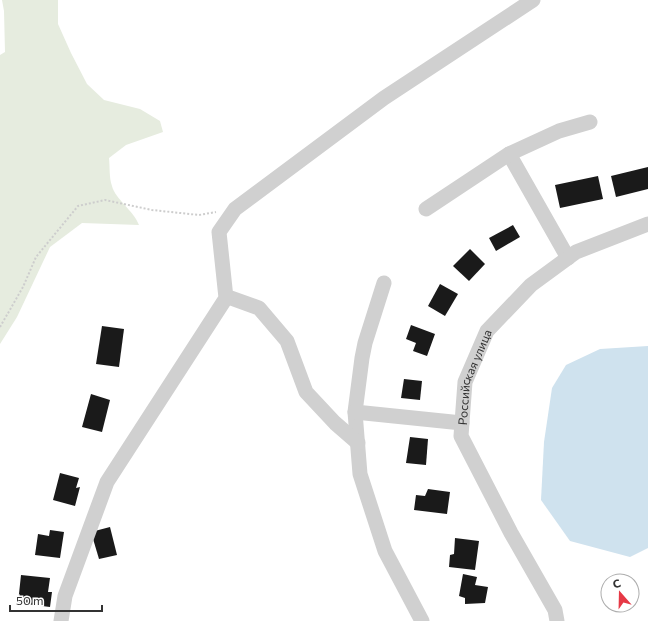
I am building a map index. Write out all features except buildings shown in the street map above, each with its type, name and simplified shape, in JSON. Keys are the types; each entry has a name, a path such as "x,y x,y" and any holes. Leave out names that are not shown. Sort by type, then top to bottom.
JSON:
{"street":[{"path":"61,621 65,596 107,482 226,298 219,232 235,209 384,98 534,0"},
{"path":"426,209 509,154 559,131 590,122"},
{"path":"509,154 568,258"},
{"name":"Российская улица","path":"557,621 555,610 511,533 461,436 465,382 487,331 531,285 576,252 648,224"},
{"path":"384,283 365,343 355,412 360,474 385,551 422,621"},
{"path":"226,298 231,298 259,308 287,341 306,392 335,423 358,444"},
{"path":"355,412 462,423"}],"path":[{"path":"0,327 23,287 36,257 78,206 105,200 152,210 199,215 235,209"}],"shaded area":[{"path":"2,0 58,0 58,24 87,84 104,100 140,109 160,121 163,132 126,145 109,158 110,180 114,191 137,220 139,225 82,223 50,247 17,317 0,344 0,55 5,52 4,11"}],"water":[{"path":"648,346 648,548 630,557 570,541 541,500 544,442 552,388 566,365 600,349"}]}
